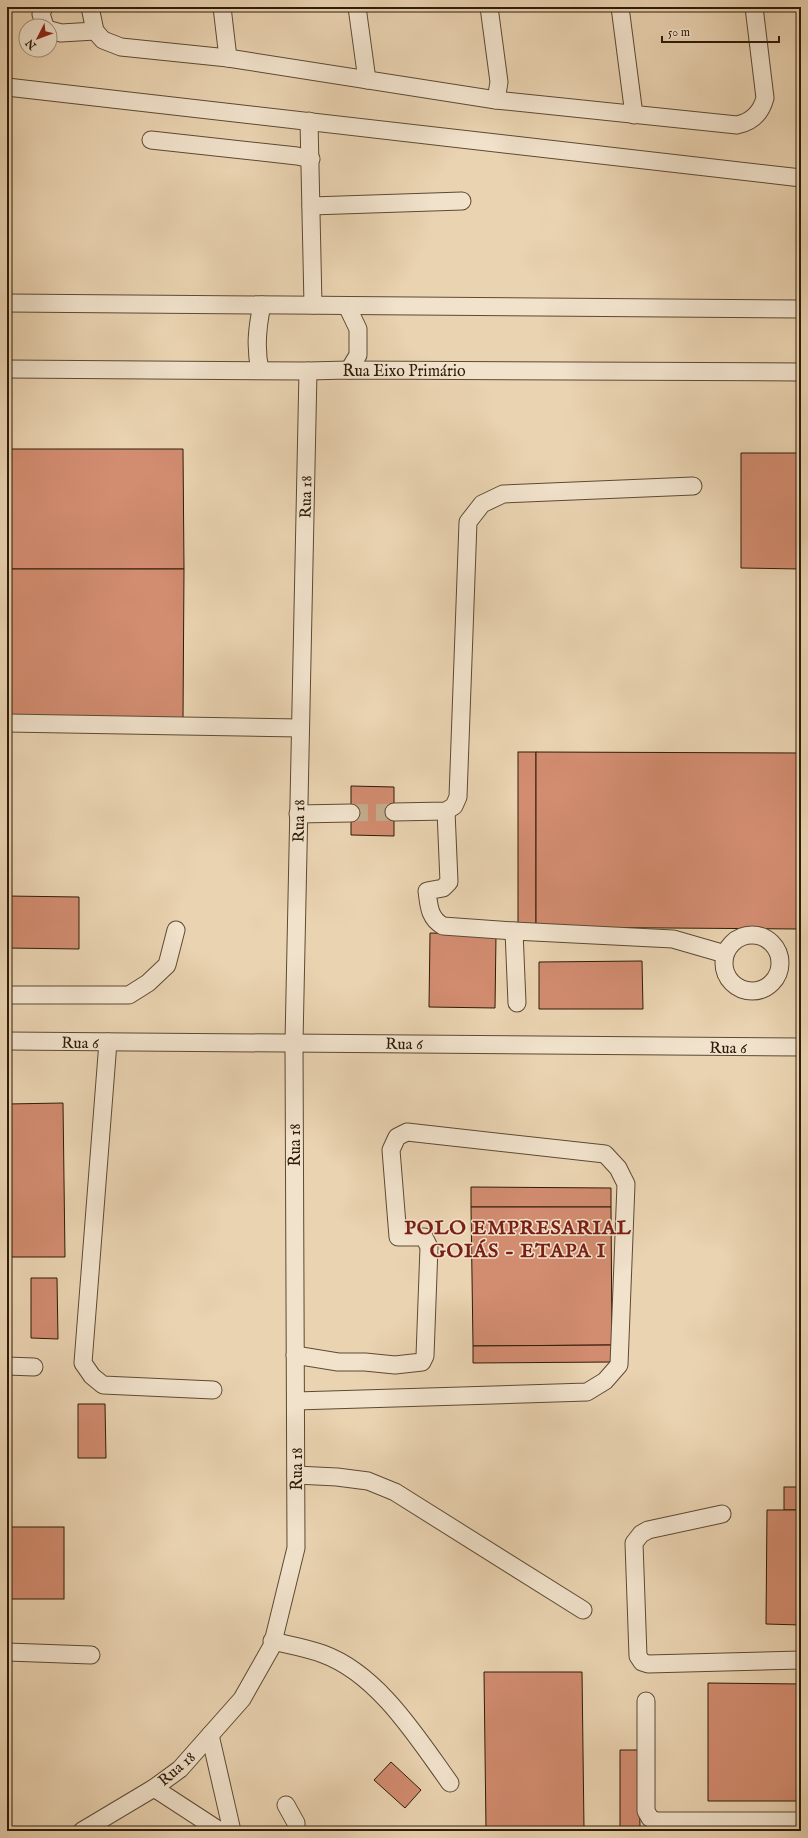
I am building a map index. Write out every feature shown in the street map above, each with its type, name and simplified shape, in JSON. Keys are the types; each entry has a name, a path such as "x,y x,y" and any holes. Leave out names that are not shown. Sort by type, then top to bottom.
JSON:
{"street":[{"path":"42,18 41,14 44,7"},
{"path":"90,7 94,31 103,40 115,46 228,58 496,100 737,126 755,117 763,105 765,90 754,7"},
{"path":"222,7 228,58"},
{"path":"357,7 367,80"},
{"path":"489,7 499,82 496,100"},
{"path":"620,7 634,115"},
{"path":"58,32 94,31"},
{"path":"7,87 801,178"},
{"path":"309,121 313,305"},
{"path":"151,140 297,156 311,160"},
{"path":"311,206 462,201"},
{"path":"7,303 801,309"},
{"path":"260,370 257,357 256,338 262,306"},
{"path":"347,306 358,329 358,355 349,370"},
{"name":"Rua Eixo Primário","path":"7,369 801,372"},
{"name":"Rua 18","path":"82,1831 154,1788 180,1769 242,1699 272,1646 296,1548 294,1042 308,371"},
{"path":"394,812 446,811 454,806 458,797 468,522 482,504 503,494 693,486"},
{"path":"7,724 300,728"},
{"path":"446,811 449,882 443,888 427,891 430,914 435,922 443,926 673,939 726,954"},
{"path":"298,814 351,813"},
{"path":"7,994 129,996 148,983 168,965 176,930"},
{"path":"514,931 517,1004"},
{"name":"Rua 6","path":"7,1041 801,1047"},
{"path":"108,1042 83,1363 92,1376 103,1385 213,1390"},
{"path":"295,1355 338,1362 365,1362 395,1365 422,1362 425,1356 429,1247 424,1237 398,1237 391,1150 397,1137 408,1132 605,1154 618,1168 626,1184 619,1365 605,1381 587,1392 296,1401"},
{"path":"7,1366 34,1367"},
{"path":"296,1475 338,1477 368,1481 395,1492 583,1610"},
{"path":"722,1514 648,1530 641,1534 634,1543 638,1656 642,1662 648,1664 801,1660"},
{"path":"272,1641 323,1654 354,1669 381,1694 413,1732 450,1783"},
{"path":"7,1652 91,1655"},
{"path":"646,1701 646,1812 650,1818 656,1821 801,1821"},
{"path":"210,1735 232,1831"},
{"path":"154,1788 220,1831"},
{"path":"286,1804 296,1822 296,1831"}],"building":[{"path":"7,449 183,449 184,569 7,569"},
{"path":"741,453 801,453 801,569 741,568"},
{"path":"7,569 184,569 183,719 7,719"},
{"path":"518,752 536,752 536,927 518,927"},
{"path":"536,752 799,753 799,929 536,927"},
{"path":"351,786 394,787 394,836 351,835"},
{"path":"7,896 79,897 79,949 7,948"},
{"path":"430,933 496,935 495,1008 429,1007"},
{"path":"642,961 643,1009 539,1009 539,962"},
{"path":"63,1103 65,1257 7,1257 7,1104"},
{"path":"471,1187 611,1188 611,1207 471,1207"},
{"path":"471,1207 611,1207 612,1345 473,1346"},
{"path":"31,1278 57,1278 58,1339 31,1338"},
{"path":"612,1345 612,1362 473,1363 473,1346"},
{"path":"78,1404 105,1404 106,1458 78,1458"},
{"path":"784,1487 801,1487 801,1510 784,1510"},
{"path":"767,1510 801,1510 801,1625 766,1624"},
{"path":"7,1527 64,1527 64,1599 7,1599"},
{"path":"484,1672 582,1672 584,1829 486,1829"},
{"path":"708,1683 801,1684 801,1801 708,1801"},
{"path":"620,1750 639,1750 640,1831 620,1831"},
{"path":"391,1762 421,1790 405,1808 374,1780"},
{"path":"507,1829 533,1829 533,1831 507,1831"}],"tunnel":[{"path":"351,813 394,812"}],"district":[{"name":"POLO EMPRESARIAL GOIÁS - ETAPA I","path":"518,1238"}]}
